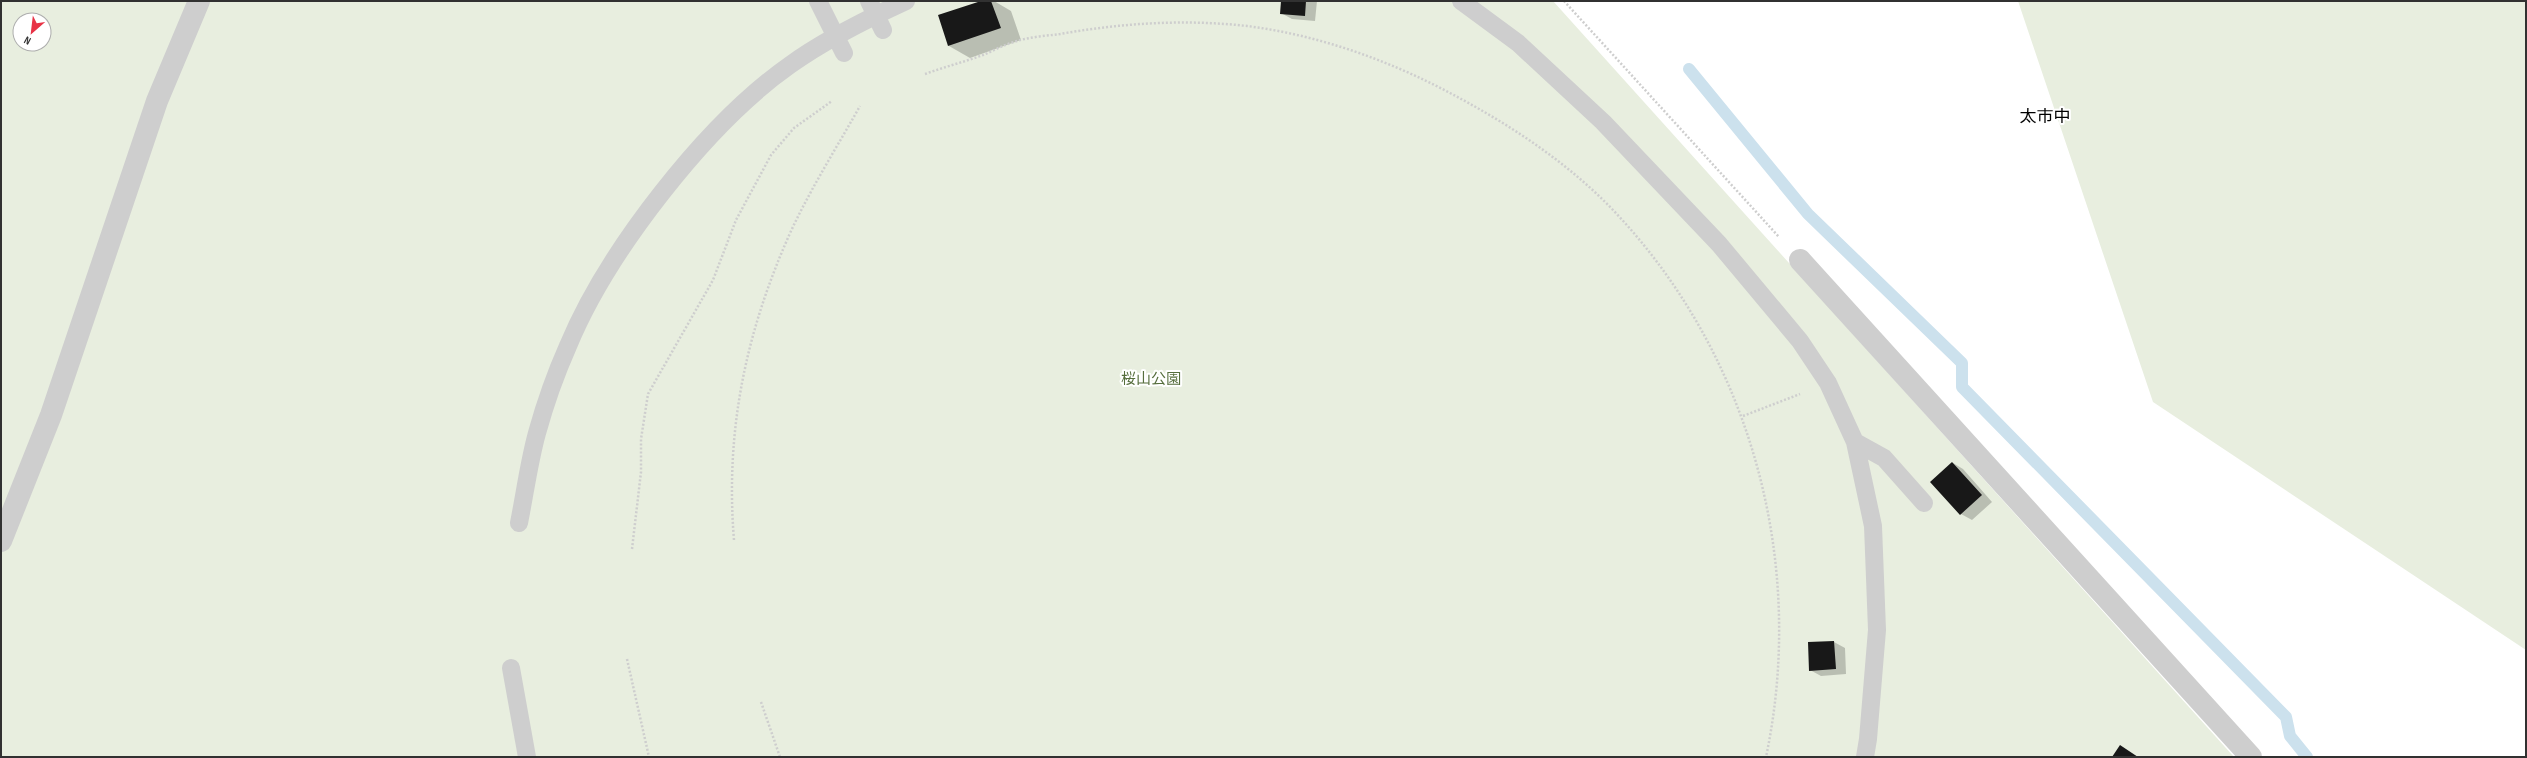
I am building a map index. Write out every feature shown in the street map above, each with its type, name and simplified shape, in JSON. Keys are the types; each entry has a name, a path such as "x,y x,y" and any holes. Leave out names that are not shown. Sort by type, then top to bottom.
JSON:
{"street":[{"path":"1,541 51,415 157,101 199,1"},
{"path":"1800,260 2252,757"}],"lane":[{"path":"818,1 840,46"},
{"path":"520,523 537,433 568,346 597,288 626,244 686,163 741,106 790,65 840,46 876,16 906,1"},
{"path":"1461,1 1518,42 1603,122 1719,244 1800,341 1828,383 1855,442 1873,526 1877,630 1868,739 1865,757"},
{"path":"1855,442 1884,458 1924,503"},
{"path":"511,668 527,757"}],"path":[{"path":"1564,1 1800,260"},
{"path":"925,74 981,55 1013,42 1112,26 1151,23 1247,26 1294,34 1364,55 1411,73 1474,105 1530,139 1611,208 1642,243 1694,314 1743,416 1766,496 1776,554 1780,660 1766,757"},
{"path":"632,549 641,472 641,439 648,394 713,280 736,220 771,155 794,128 832,101"},
{"path":"734,540 732,518 734,426 742,375 756,323 772,275 792,229 860,106"},
{"path":"1743,416 1828,383"},
{"path":"627,659 649,757"},
{"path":"761,702 780,757"}],"green space":[{"name":"桜山公園","path":"1,1 1553,1 2234,757 1,757"},
{"path":"2018,1 2526,1 2526,650 2153,402"}],"building":[{"path":"981,1 991,1 1001,28 948,46 938,15"},
{"path":"1281,1 1306,1 1305,16 1280,14"},
{"path":"1952,462 1982,495 1960,515 1930,482"},
{"path":"1834,641 1836,669 1809,671 1808,642"},
{"path":"2120,745 2138,757 2112,757"}],"waterway":[{"path":"1689,69 1808,214 1962,363 1962,387 2286,717 2290,736 2307,757"}],"district":[{"name":"太市中","path":"2045,116"}]}
